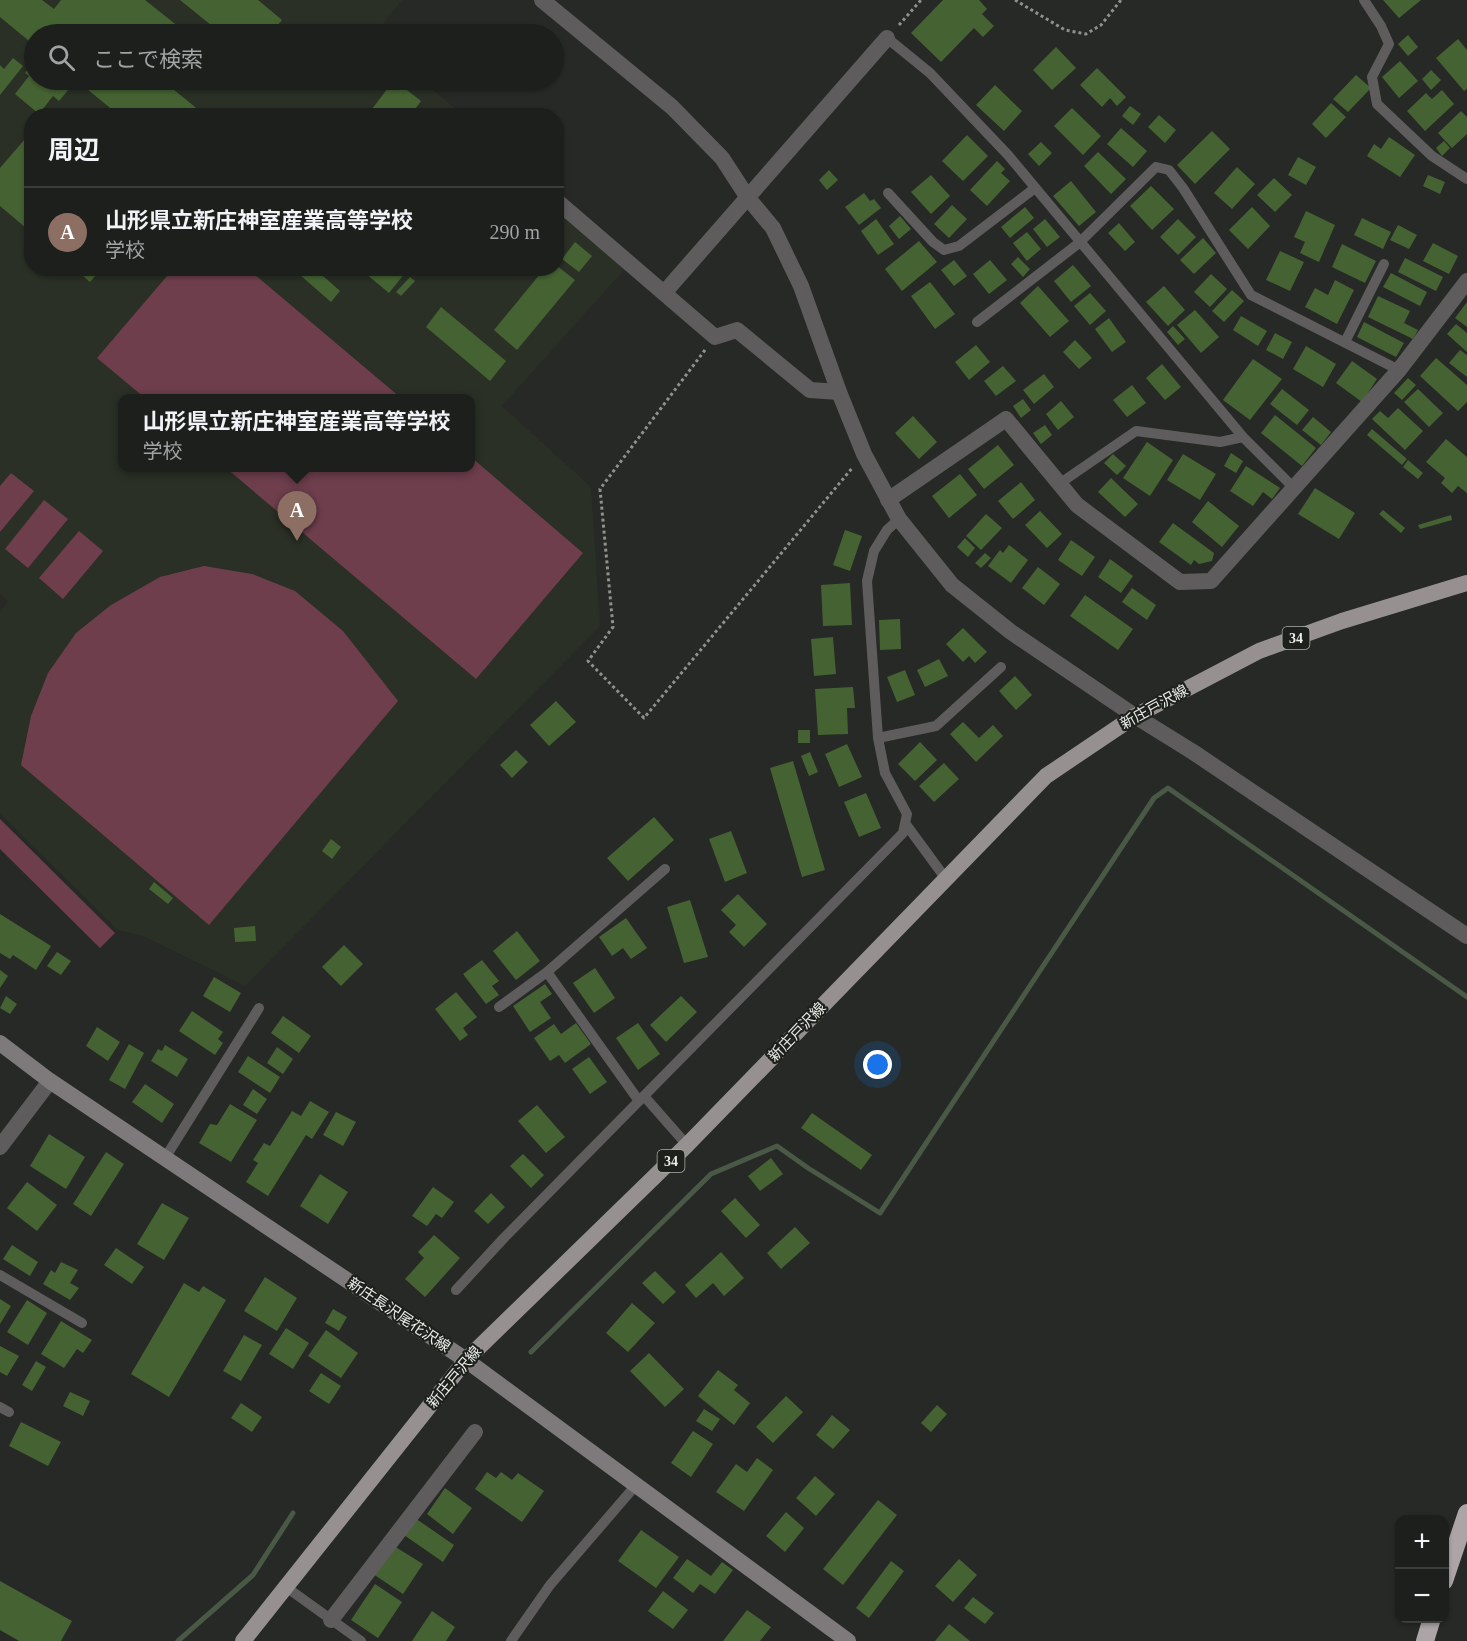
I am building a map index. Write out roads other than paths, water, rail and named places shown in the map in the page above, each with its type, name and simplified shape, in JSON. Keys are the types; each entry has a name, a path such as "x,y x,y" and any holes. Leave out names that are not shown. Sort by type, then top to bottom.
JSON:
{"highway":[{"path":"1448,1569 1467,1513"},
{"path":"1425,1641 1430,1623"}],"main road":[{"name":"新庄戸沢線","path":"243,1641 466,1360 687,1144 1046,776 1135,716 1259,651 1342,621 1467,583"},
{"name":"新庄長沢尾花沢線","path":"0,1043 50,1081 466,1360 848,1641"}],"street":[{"path":"542,0 672,107 722,158 748,198 773,228 801,286 864,454 899,519 952,585 1011,632 1467,936"},
{"path":"663,293 887,38"},
{"path":"564,207 715,337 737,330 810,390 839,392"},
{"path":"888,500 1006,419 1077,505 1180,582 1211,581 1399,370 1466,284"},
{"path":"0,1052 22,1058"},
{"path":"0,1147 50,1081"},
{"path":"332,1620 475,1432"}],"lane":[{"path":"1364,0 1381,26 1389,44 1372,77 1377,105 1432,156 1467,179"},
{"path":"887,38 930,73 1008,155 1243,437 1293,487"},
{"path":"976,322 1079,243 1156,167 1169,170 1183,188 1251,295 1399,370"},
{"path":"888,194 933,242 944,250 959,246 1035,188"},
{"path":"1344,342 1384,264"},
{"path":"1059,484 1136,431 1220,442 1243,437"},
{"path":"456,1290 503,1239 903,834 907,814 885,773 878,738 867,581 874,551 887,530 899,519"},
{"path":"878,738 936,726 1001,667"},
{"path":"905,823 946,879"},
{"path":"499,1008 546,972 665,869"},
{"path":"546,972 641,1099 687,1144"},
{"path":"165,1158 259,1008"},
{"path":"0,1275 82,1323"},
{"path":"511,1641 550,1585 636,1485"},
{"path":"286,1587 361,1641"}],"waterway":[{"path":"531,1352 711,1174 777,1146 880,1213 1154,798 1168,788 1467,997"},
{"path":"178,1641 253,1575 293,1513"}],"place":[{"name":"山形県立新庄神室産業高等学校","path":"297,541"}]}
